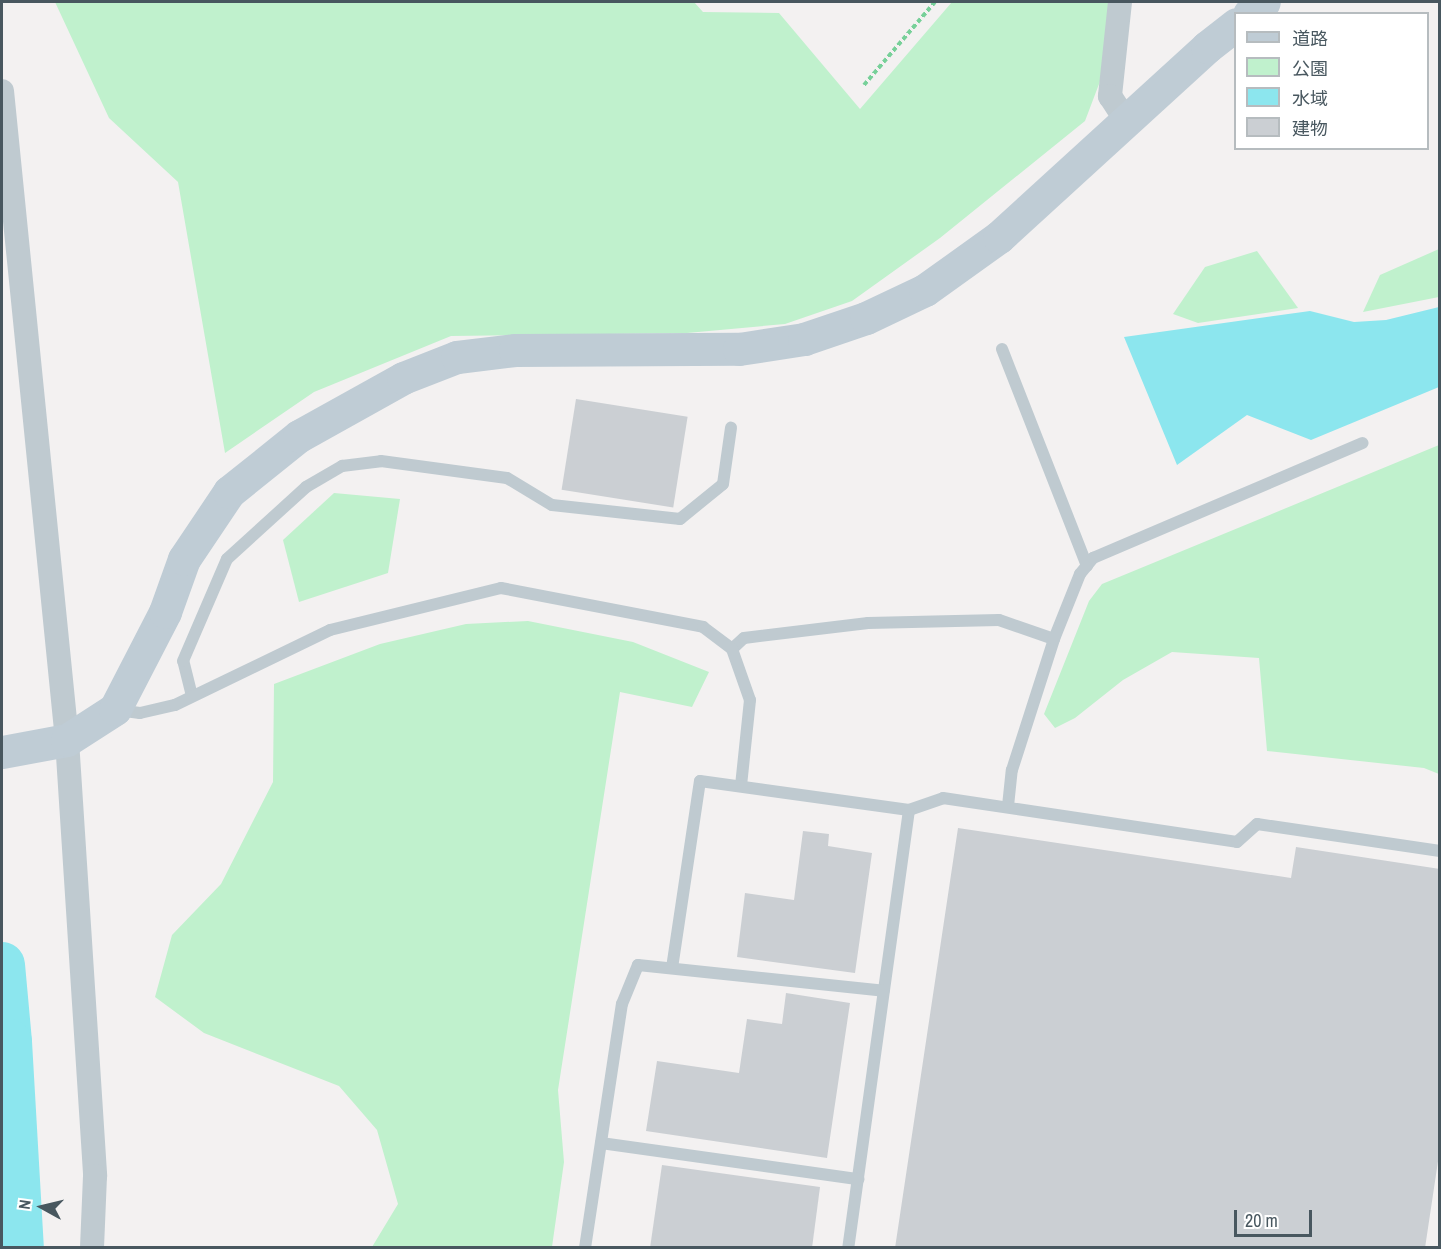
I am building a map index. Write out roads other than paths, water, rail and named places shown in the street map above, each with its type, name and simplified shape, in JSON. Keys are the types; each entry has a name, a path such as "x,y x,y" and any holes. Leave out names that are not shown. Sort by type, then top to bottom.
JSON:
{"street":[{"path":"1120,2 1110,96 1126,122"},
{"path":"1252,12 1264,2"},
{"path":"15,750 67,740 115,709 165,612 184,559 229,492 299,436 402,378 457,357 514,350 739,349 804,339 866,318 925,290 999,237 1207,47 1234,26"},
{"path":"2,91 67,740 94,1176 92,1248"}],"lane":[{"path":"1002,349 1087,566"},
{"path":"192,696 183,661 227,559 306,487 342,466 381,461 507,477 552,505 680,519 723,484 731,428"},
{"path":"1008,806 1012,771 1054,639 1080,574 1093,558 1362,443"},
{"path":"115,709 140,713 175,705 330,630 501,588 703,627 732,649 750,700 741,785"},
{"path":"732,649 744,638 868,623 999,621 1054,639"},
{"path":"672,968 700,780 909,810 943,798 1237,842 1257,824 1440,851"},
{"path":"848,1248 909,810"},
{"path":"585,1248 622,1004 638,965 884,991"},
{"path":"601,1143 858,1179"}],"water":[{"path":"1439,307 1439,387 1311,440 1247,415 1177,465 1124,337 1310,311 1354,322 1386,320"}],"waterway":[{"path":"2,965 9,1042 21,1248"},
{"path":"2,1038 9,1042"}]}
